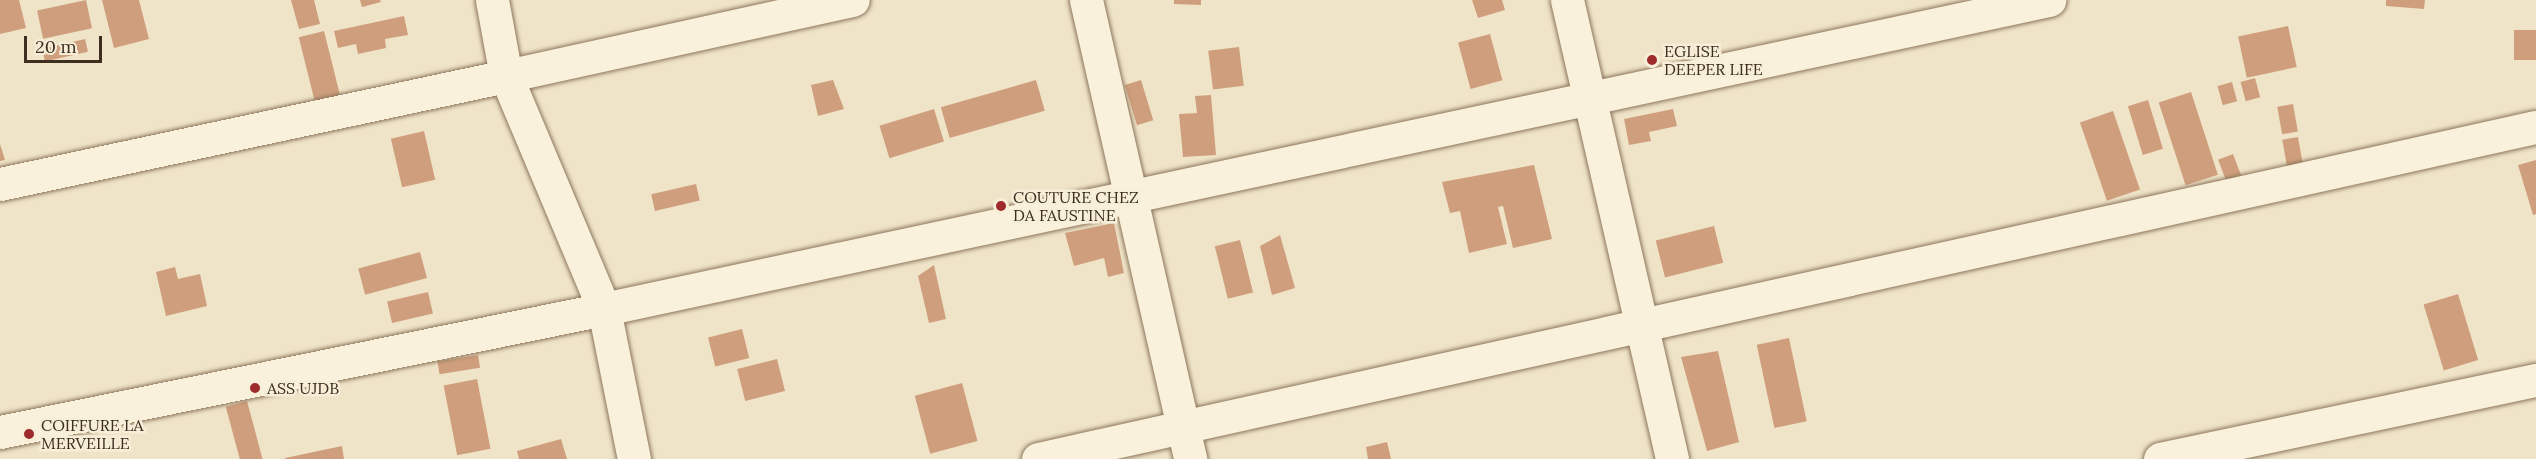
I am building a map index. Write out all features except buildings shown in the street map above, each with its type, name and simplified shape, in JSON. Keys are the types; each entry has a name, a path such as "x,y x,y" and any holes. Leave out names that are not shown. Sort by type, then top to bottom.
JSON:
{"street":[{"path":"492,0 506,76 604,309 634,459"},
{"path":"0,184 853,0"},
{"path":"1086,0 1128,194 1190,459"},
{"path":"1567,0 1672,459"},
{"path":"0,432 604,309 1128,194 2049,0"},
{"path":"1038,459 1183,425 2536,128"},
{"path":"2160,459 2536,380"},
{"path":"0,439 5,459"}],"place":[{"name":"EGLISE DEEPER LIFE","path":"1652,60"},
{"name":"COUTURE CHEZ DA FAUSTINE","path":"1001,206"},
{"name":"ASS UJDB","path":"255,388"},
{"name":"COIFFURE LA MERVEILLE","path":"29,434"}]}
